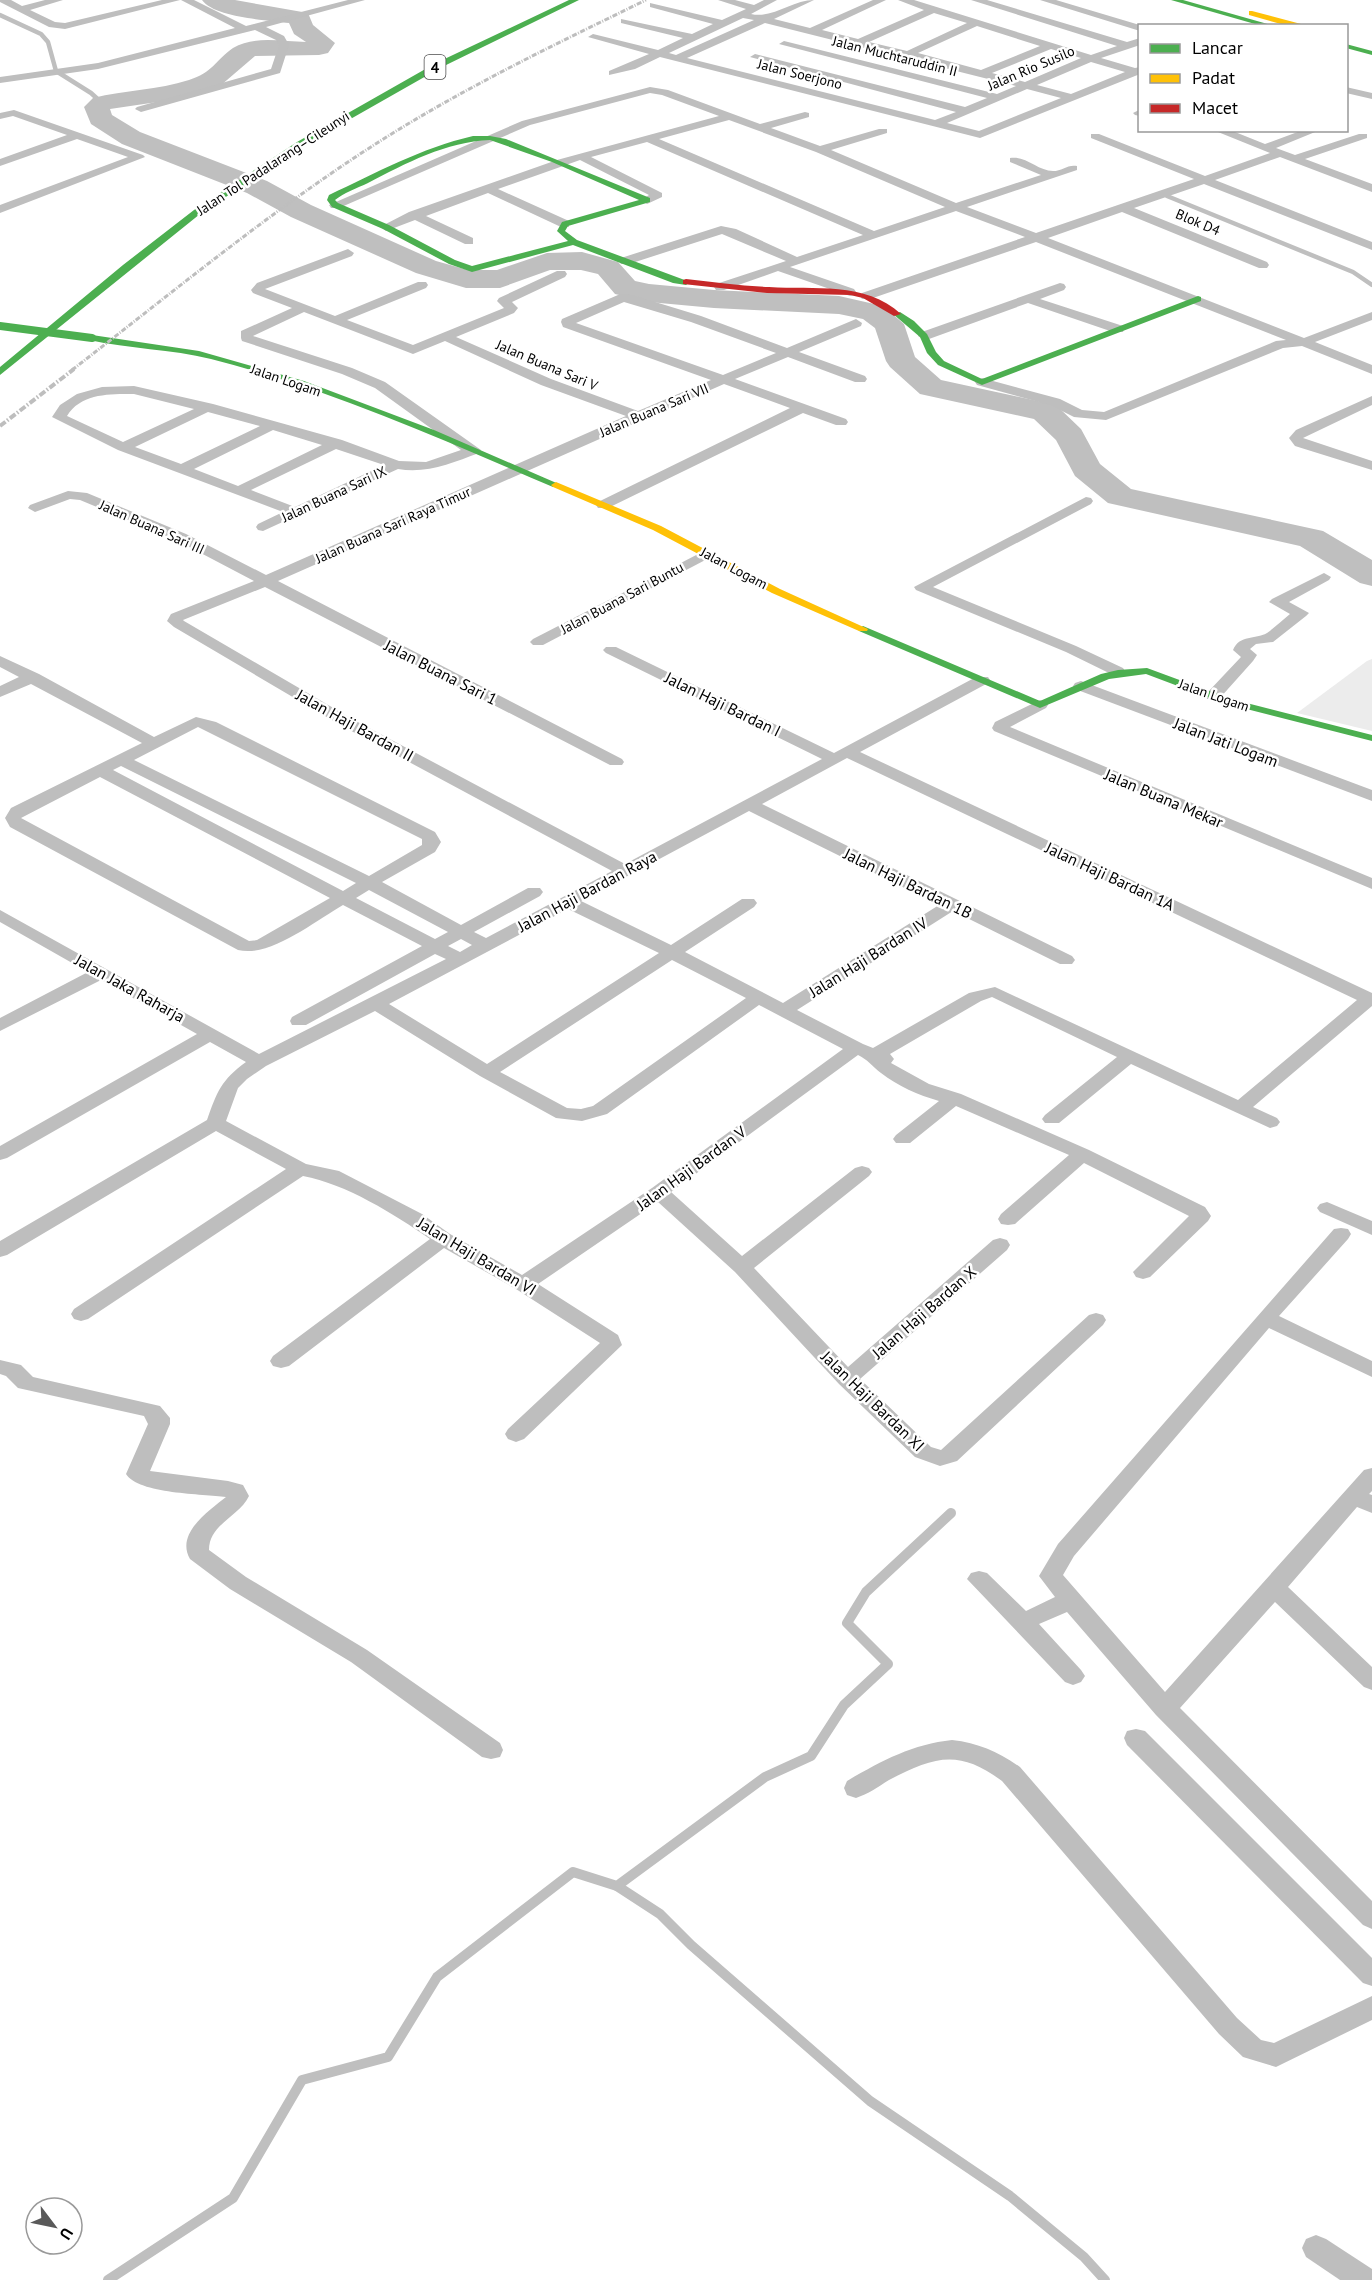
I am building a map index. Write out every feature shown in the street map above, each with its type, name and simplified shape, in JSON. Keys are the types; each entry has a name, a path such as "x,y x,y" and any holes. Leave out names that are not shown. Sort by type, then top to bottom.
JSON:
{"main road":[{"name":"4","path":"420,60 543,0"},
{"name":"Jalan Tol Padalarang–Cileunyi","path":"0,372 126,267 197,212 300,144 439,64 575,0"},
{"path":"1175,0 1265,24"},
{"path":"1204,0 1291,24"},
{"path":"1348,39 1372,45"},
{"path":"1348,46 1372,53"},
{"path":"574,242 474,269 452,262 386,226 335,205 331,200 332,197 455,142 480,136 561,162 647,200"},
{"path":"647,200 566,224 561,231 574,242 675,281 720,287 850,292 866,296 897,313 924,336 932,353 941,363 982,382 1198,299"},
{"path":"5,341 36,315"},
{"name":"Jalan Logam","path":"0,326 211,356 274,374 520,469 657,528 776,591 1040,705 1117,671 1132,669 1147,671 1213,696 1275,715 1372,738"}],"street":[{"path":"3,0 53,25 65,26 175,0"},
{"path":"21,9 58,0"},
{"path":"141,109 272,73 278,68 283,49 280,38 234,22 186,0"},
{"path":"0,80 47,74 70,68 98,66 250,27 304,4 320,5 360,0"},
{"path":"723,0 755,8"},
{"path":"613,73 631,67 656,53 772,0"},
{"path":"677,58 808,0"},
{"path":"727,71 811,30 881,0"},
{"path":"903,0 1049,46 1138,71"},
{"path":"976,0 1126,45"},
{"path":"1045,0 1138,27"},
{"path":"992,28 1060,4"},
{"path":"70,68 85,60 265,14 300,16 320,5"},
{"path":"654,5 722,22"},
{"path":"861,42 932,10"},
{"path":"740,14 861,42 1073,98"},
{"path":"625,21 691,38"},
{"path":"908,54 976,23"},
{"name":"Jalan Soerjono","path":"593,37 974,135 986,134 1138,71"},
{"name":"Jalan Rio Susilo","path":"936,124 1091,58 1138,41"},
{"name":"Jalan Muchtaruddin II","path":"784,44 999,98"},
{"path":"983,73 1049,46"},
{"path":"755,57 966,111"},
{"path":"836,99 923,58"},
{"path":"491,138 526,123 650,90 664,92 820,150 956,207 1198,299 1285,340 1304,342 1372,370"},
{"path":"1348,90 1372,96"},
{"path":"0,116 14,113 139,157 0,209"},
{"path":"760,127 805,115"},
{"path":"386,226 561,162 730,116"},
{"path":"1348,130 1367,138"},
{"path":"820,150 883,131"},
{"path":"1224,132 1372,188"},
{"path":"1266,147 1310,132"},
{"path":"0,163 78,135"},
{"path":"1095,136 1372,246"},
{"path":"647,138 874,235"},
{"path":"1297,158 1367,138"},
{"path":"866,296 1282,153"},
{"path":"582,157 658,195 647,200"},
{"path":"1014,160 1050,175"},
{"path":"720,287 1073,168"},
{"path":"488,189 566,224"},
{"name":"Blok D4","path":"1121,207 1263,266"},
{"path":"413,215 470,241"},
{"path":"625,261 721,230 732,232 796,261"},
{"path":"414,242 450,232"},
{"path":"348,253 261,286 257,290 409,350 415,350 510,310 512,308 503,301 561,274"},
{"path":"778,267 850,292"},
{"path":"336,320 422,285"},
{"path":"924,336 1060,287"},
{"path":"841,422 723,381 567,322 622,298 640,300 860,379"},
{"path":"1029,299 1118,329"},
{"path":"982,382 1054,402 1079,414 1106,416 1372,305"},
{"path":"303,308 246,334 247,338 347,371 380,385 470,449"},
{"path":"1304,342 1372,316"},
{"name":"Jalan Buana Sari VII","path":"520,469 856,323"},
{"name":"Jalan Buana Sari V","path":"446,337 546,382 638,416"},
{"path":"295,512 123,447 59,417 64,407 92,393 134,390 208,407 336,443 396,465"},
{"path":"1372,400 1300,433 1296,438 1300,443 1372,466"},
{"path":"123,447 208,407"},
{"path":"603,505 802,408"},
{"path":"182,469 273,425"},
{"path":"238,491 336,443"},
{"name":"Jalan Buana Sari IX","path":"263,527 396,465 417,469 426,468 470,449"},
{"name":"Jalan Buana Sari Raya Timur","path":"266,581 520,469"},
{"name":"Jalan Buana Sari III","path":"35,508 68,495 88,498 181,537 266,581"},
{"path":"1086,501 921,587 1071,649 1117,671"},
{"name":"Jalan Buana Sari Buntu","path":"538,642 706,554"},
{"path":"1213,696 1248,657 1249,655 1241,648 1252,640 1268,639 1301,613 1277,602 1324,577"},
{"name":"Jalan Buana Sari 1","path":"266,581 616,762"},
{"name":"Jalan Haji Bardan II","path":"266,581 176,617 175,621 348,723 626,871"},
{"name":"Jalan Haji Bardan I","path":"611,650 842,756"},
{"path":"0,661 154,743"},
{"path":"0,692 33,677"},
{"name":"Jalan Haji Bardan Raya","path":"216,1123 229,1086 259,1062 376,1004 982,680"},
{"name":"Jalan Jati Logam","path":"1081,686 1372,796"},
{"name":"Jalan Buana Mekar","path":"1040,705 1001,725 1000,728 1372,884"},
{"path":"196,722 210,726 429,836 432,842 429,848 263,944 252,948 244,946 16,823 13,818 17,812 122,760 196,722"},
{"name":"Jalan Haji Bardan 1A","path":"842,756 1371,1000"},
{"path":"122,760 393,894 485,945"},
{"path":"102,771 459,959"},
{"name":"Jalan Haji Bardan 1B","path":"750,805 1066,960"},
{"path":"299,1021 534,892"},
{"path":"368,910 393,894"},
{"path":"568,902 785,1010 865,1052 880,1066 940,1096 954,1098 1082,1154 1198,1212 1201,1216 1143,1272"},
{"path":"487,1072 748,903"},
{"name":"Jalan Haji Bardan IV","path":"785,1010 952,904"},
{"name":"Jalan Jaka Raharja","path":"0,915 259,1062"},
{"path":"0,1025 102,972"},
{"name":"Jalan Haji Bardan V","path":"523,1284 865,1052 975,997 989,992 1002,995 1130,1055"},
{"path":"376,1004 487,1072 563,1114 582,1115 600,1110 759,997"},
{"path":"1241,1107 1371,1000"},
{"path":"0,1154 211,1034"},
{"path":"1052,1119 1130,1055 1270,1122"},
{"path":"903,1139 954,1098"},
{"path":"0,1250 216,1123"},
{"name":"Jalan Haji Bardan VI","path":"216,1123 300,1169 324,1172 340,1178 415,1219 443,1239 523,1284 611,1340 611,1345 516,1434"},
{"path":"1008,1219 1082,1154"},
{"path":"81,1314 300,1169"},
{"path":"742,1267 862,1172"},
{"name":"Jalan Haji Bardan XI","path":"659,1192 742,1267 847,1379 923,1452 940,1458 949,1456 1096,1320"},
{"path":"1327,1208 1372,1228"},
{"path":"1341,1234 1266,1318 1056,1564 1052,1576 1070,1600 1166,1708 1372,1918"},
{"path":"281,1361 443,1239"},
{"name":"Jalan Haji Bardan X","path":"847,1379 1000,1245"},
{"path":"1266,1318 1372,1370"},
{"path":"0,1368 13,1370 26,1383 140,1407 156,1414 159,1424 137,1474 149,1480 228,1489 235,1491 238,1496 235,1502 200,1532 197,1544 198,1553 238,1583 358,1656 491,1750"},
{"path":"1166,1708 1274,1587 1363,1501 1372,1476"},
{"path":"979,1580 1023,1622 1073,1676"},
{"path":"1274,1587 1372,1681"},
{"path":"1023,1622 1070,1600"},
{"path":"1137,1738 1372,1975"},
{"path":"856,1788 899,1764 946,1748 964,1749 990,1758 1011,1774 1228,2026 1253,2049 1276,2055 1372,2007"},
{"path":"1316,2248 1364,2280"}],"shaded area":[{"path":"1372,659 1372,731 1297,713 1367,661"}],"waterway":[{"path":"214,0 234,8 300,18 302,29 323,43 319,48 262,48 247,51 236,58 217,77 198,86 102,103 97,107 100,119 131,138 257,187 301,211 426,267 466,279 500,279 547,262 582,261 608,268 625,288 649,293 714,299 839,305 873,312 889,324 901,361 931,387 1045,412 1070,436 1086,469 1120,496 1311,538 1372,576"},
{"path":"0,15 41,34 48,42 56,71 91,93 102,103"},
{"path":"1167,196 1353,272 1372,285"},
{"path":"617,1886 765,1777 811,1756 844,1705 888,1664 847,1623 866,1592 951,1513"},
{"path":"108,2280 233,2198 302,2080 388,2057 437,1977 573,1872 617,1886"},
{"path":"617,1886 660,1914 691,1945 870,2101 1010,2196 1084,2257 1105,2280"}],"railway":[{"path":"72,370 269,217 351,160 393,133 486,80 646,0"},
{"path":"0,426 74,369"}],"traffic: fast":[{"path":"0,372 126,267 197,212 300,144 439,65 575,0"},
{"path":"1175,0 1265,24"},
{"path":"1348,47 1372,53"},
{"path":"574,242 472,269 452,262 386,227 335,205 331,200 332,197 388,169 432,150 473,139 490,138 503,141 586,173 647,200 565,224 561,231 574,242 676,281 686,282"},
{"path":"897,314 911,323 924,336 932,353 941,363 982,382 1198,299"},
{"path":"0,326 92,338"},
{"path":"92,338 184,351 257,369 344,398 556,485"},
{"path":"863,629 1040,705 1105,676 1147,671 1227,701 1372,738"}],"traffic: slow":[{"path":"1252,13 1291,24"},
{"path":"556,485 657,528 776,591 863,629"}],"traffic: jam":[{"path":"686,282 767,290 850,292 866,296 897,314"}]}
